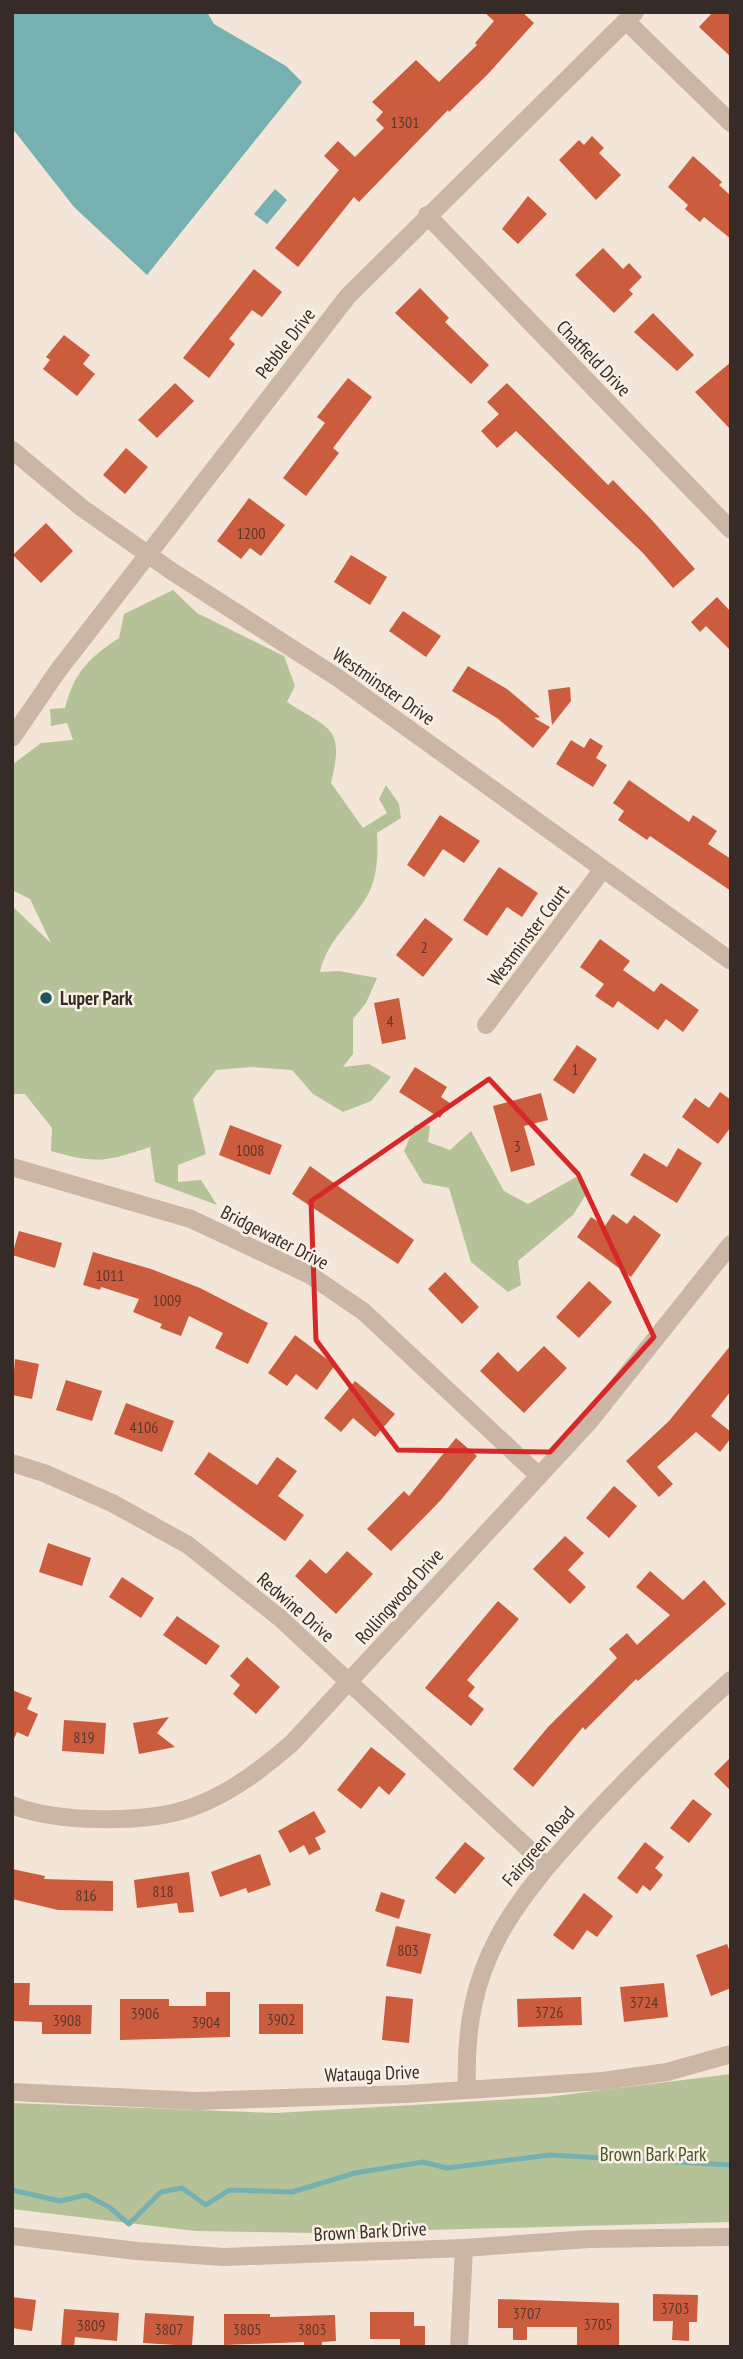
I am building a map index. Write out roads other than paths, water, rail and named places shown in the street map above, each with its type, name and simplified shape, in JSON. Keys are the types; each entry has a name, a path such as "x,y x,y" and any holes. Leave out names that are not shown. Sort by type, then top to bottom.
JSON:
{"street":[{"path":"631,17 731,123"},
{"name":"Pebble Drive","path":"12,738 57,672 348,296 427,215 631,17"},
{"name":"Chatfield Drive","path":"427,215 731,530"},
{"name":"Westminster Drive","path":"12,450 82,508 338,678 731,961"},
{"name":"Westminster Court","path":"486,1025 603,869"},
{"name":"Bridgewater Drive","path":"12,1167 191,1219 310,1275 364,1312 538,1475"},
{"name":"Rollingwood Drive","path":"12,1805 32,1813 88,1820 192,1808 253,1776 292,1743 589,1422 731,1244"},
{"name":"Redwine Drive","path":"12,1463 44,1473 112,1503 188,1545 280,1618 547,1866"},
{"name":"Fairgreen Road","path":"467,2089 470,2011 488,1956 516,1904 547,1866 661,1742 731,1680"},
{"name":"Watauga Drive","path":"12,2092 197,2101 467,2089 603,2081 667,2072 731,2054"},
{"name":"Brown Bark Drive","path":"12,2236 137,2251 224,2257 464,2248 589,2239 731,2237"},
{"path":"459,2347 464,2248"}],"water":[{"path":"12,12 207,12 214,24 286,66 302,82 147,275 74,207 12,128"},
{"path":"275,189 287,200 267,224 254,214"}],"waterway":[{"path":"12,2190 60,2201 86,2195 109,2207 129,2224 161,2192 182,2188 206,2205 229,2190 292,2192 355,2173 423,2162 447,2168 550,2155 731,2165"}],"place":[{"name":"Luper Park","path":"46,998"}],"park label":[{"name":"Brown Bark Park","path":"653,2154"}]}
